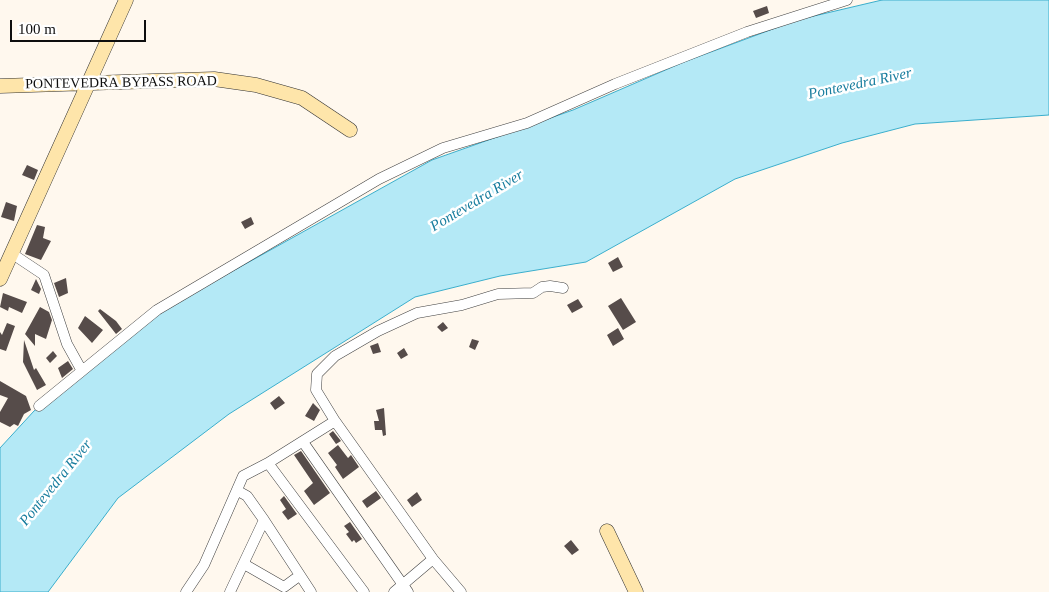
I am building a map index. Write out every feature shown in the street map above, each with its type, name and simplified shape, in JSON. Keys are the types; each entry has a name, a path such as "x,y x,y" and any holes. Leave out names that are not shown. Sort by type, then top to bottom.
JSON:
{"main road":[{"path":"0,279 126,0"},
{"name":"PONTEVEDRA BYPASS ROAD","path":"0,86 214,79 256,85 302,98 350,130"},
{"path":"607,531 636,592"}],"street":[{"path":"39,406 157,310 379,179 443,148 527,123 615,84 747,32 847,0"},
{"path":"11,253 44,275 66,344 82,371"},
{"path":"461,592 433,559 335,421 316,390 317,374 336,356 378,331 418,313 462,305 498,294 534,293 542,287 550,286 563,288"},
{"path":"186,592 204,565 243,476 268,463 335,421"},
{"path":"303,442 405,588"},
{"path":"268,463 364,592"},
{"path":"238,491 247,496 311,592"},
{"path":"230,592 264,520"},
{"path":"394,592 405,588 433,559"},
{"path":"244,564 284,587 299,576"}],"water":[{"name":"Pontevedra River","path":"882,0 1049,0 1049,115 915,124 842,143 735,179 586,262 500,276 415,297 229,414 118,498 48,592 0,592 0,448 34,411 152,316 432,160 573,110 684,62 797,20"}],"building":[{"path":"767,6 769,13 756,18 753,11"},
{"path":"27,165 38,170 34,180 22,175"},
{"path":"6,202 17,206 14,221 1,217"},
{"path":"251,217 254,224 245,229 241,222"},
{"path":"37,225 45,227 43,238 51,241 41,260 25,254"},
{"path":"618,257 623,267 613,272 608,263"},
{"path":"66,278 68,293 59,297 54,283"},
{"path":"36,279 41,289 39,294 31,290"},
{"path":"3,293 27,302 22,313 9,307 8,311 0,307"},
{"path":"621,298 636,322 623,330 608,306"},
{"path":"578,299 583,307 572,313 567,305"},
{"path":"40,307 49,312 52,320 46,339 35,334 35,346 25,334"},
{"path":"100,309 116,321 122,329 116,334 98,311"},
{"path":"85,316 103,330 92,343 78,328"},
{"path":"443,322 448,328 442,332 437,327"},
{"path":"7,323 15,326 6,351 0,349 0,332 2,335"},
{"path":"618,328 624,339 613,346 607,335"},
{"path":"472,339 479,341 475,350 469,347"},
{"path":"24,340 34,370 36,368 46,385 37,390 23,362"},
{"path":"378,343 381,352 373,354 370,346"},
{"path":"404,348 408,355 401,359 397,353"},
{"path":"53,351 57,356 50,363 46,358"},
{"path":"68,361 73,369 62,378 58,368"},
{"path":"0,381 26,396 31,410 24,414 18,426 14,424 10,427 0,422 0,412 8,398 0,395"},
{"path":"279,396 285,403 275,410 270,403"},
{"path":"313,403 320,410 314,421 305,416"},
{"path":"384,408 386,435 383,436 382,430 375,430 374,421 379,421 376,410"},
{"path":"333,431 341,441 336,444 329,434"},
{"path":"338,445 348,458 351,455 359,467 343,479 335,467 337,465 328,453"},
{"path":"301,451 330,493 314,505 304,491 313,483 294,455"},
{"path":"376,491 381,498 367,508 362,501"},
{"path":"417,492 422,500 412,507 407,500"},
{"path":"284,496 297,514 288,520 282,512 286,509 280,500"},
{"path":"350,522 362,539 356,543 354,540 352,542 346,534 349,532 344,526"},
{"path":"571,540 579,550 572,555 564,546"}]}
